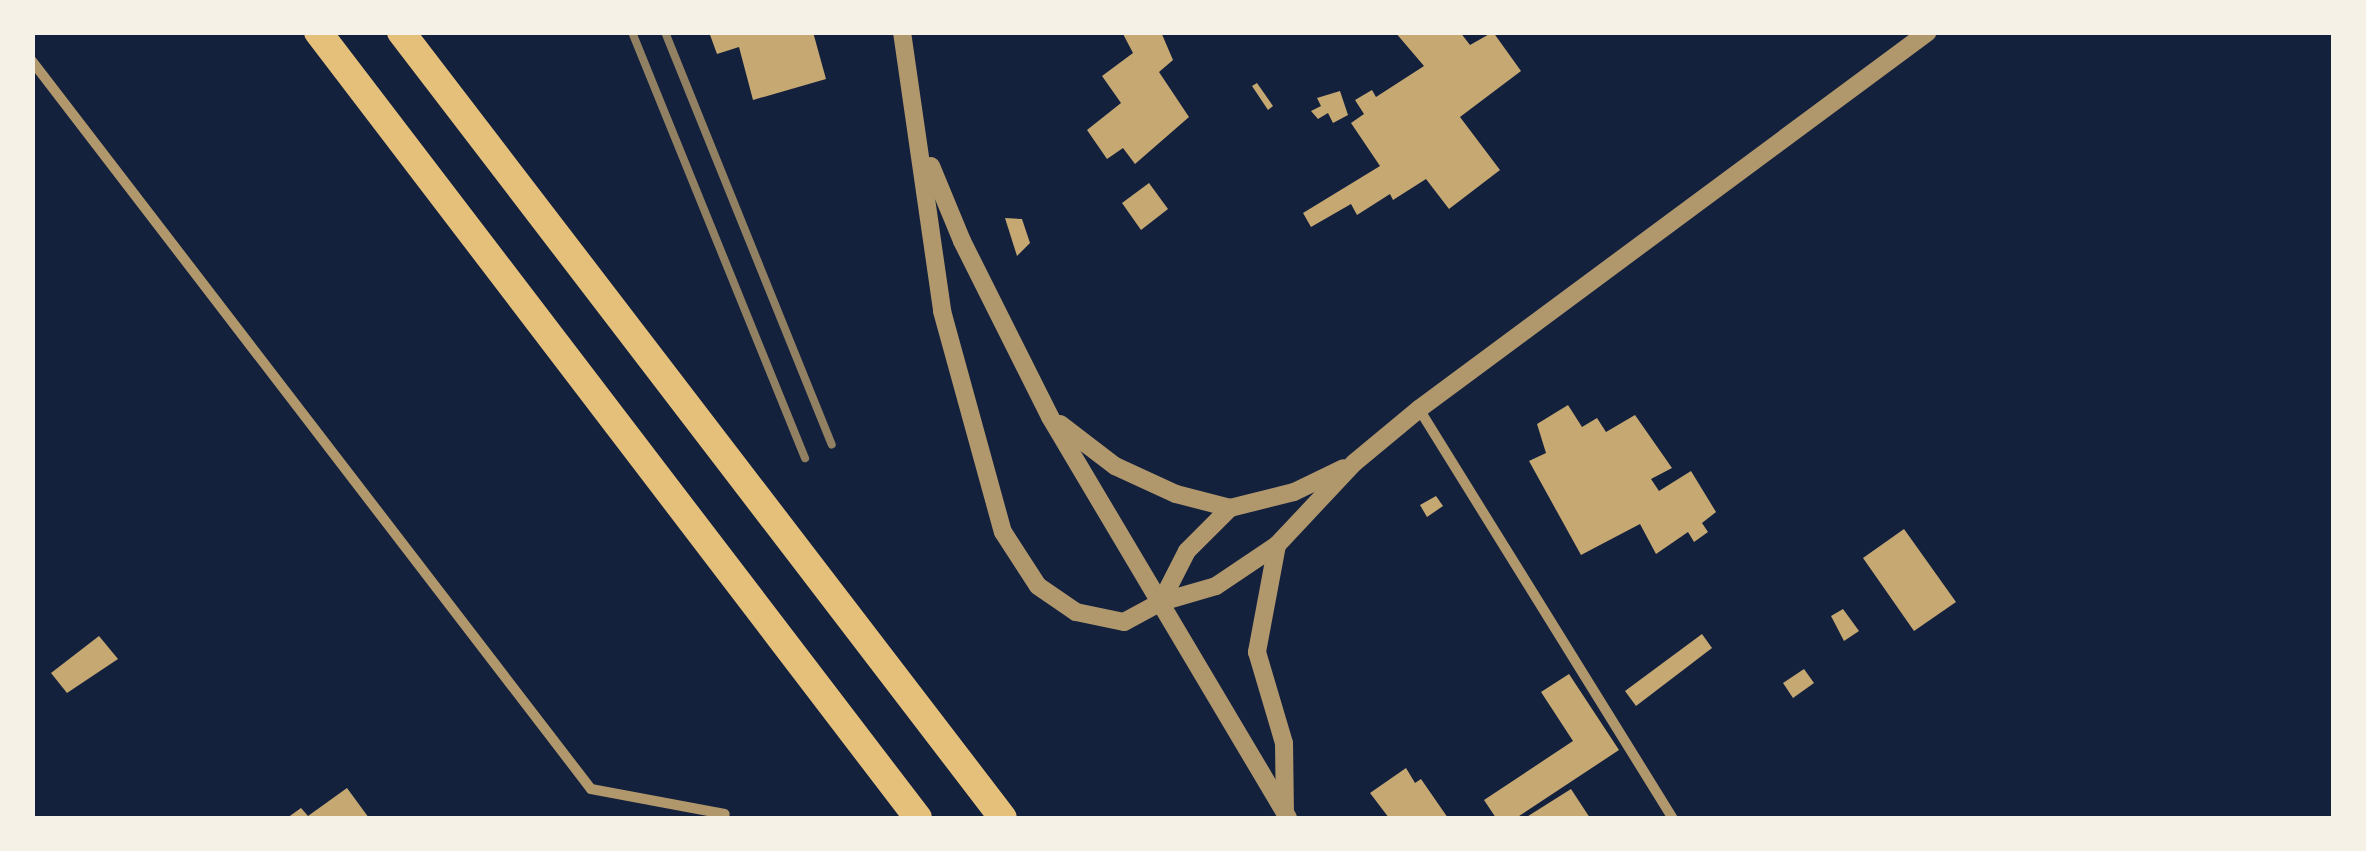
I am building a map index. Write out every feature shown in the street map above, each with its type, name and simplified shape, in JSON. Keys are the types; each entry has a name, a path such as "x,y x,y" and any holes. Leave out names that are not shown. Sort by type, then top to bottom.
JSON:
{"highway":[{"path":"318,32 918,818"},
{"path":"401,32 1003,818"}],"street":[{"path":"902,32 921,141 942,311 1003,532 1038,586 1076,612 1124,622 1160,602 1216,586 1277,545 1354,463 1419,409 1928,32"},
{"path":"32,61 591,789 725,814"},
{"path":"921,141 962,241 1050,416 1287,816"},
{"path":"1419,409 1673,818"},
{"path":"1050,416 1115,466 1176,494 1230,508 1294,492 1354,463"},
{"path":"1160,602 1186,550 1230,508"},
{"path":"1277,545 1257,652 1284,743 1287,816"}],"building":[{"path":"709,32 813,32 826,79 753,100 739,47 717,54"},
{"path":"1122,32 1161,32 1173,60 1159,72 1189,117 1135,164 1123,148 1107,159 1087,130 1121,103 1102,76 1133,53"},
{"path":"1395,32 1460,32 1470,45 1493,32 1521,71 1460,117 1500,170 1449,209 1426,179 1393,200 1390,194 1357,215 1351,204 1311,227 1303,213 1380,166 1351,123 1364,114 1355,100 1372,90 1376,97 1424,66"},
{"path":"1257,83 1273,106 1268,110 1252,86"},
{"path":"1340,91 1348,115 1333,123 1328,113 1318,119 1311,111 1321,106 1317,98"},
{"path":"1149,183 1168,209 1141,230 1122,203"},
{"path":"1005,218 1022,219 1030,243 1017,256"},
{"path":"1568,405 1582,427 1597,418 1606,432 1635,415 1672,468 1651,479 1659,491 1691,471 1716,512 1702,523 1708,532 1694,542 1688,532 1656,554 1640,524 1581,555 1529,461 1546,453 1537,424"},
{"path":"1436,496 1443,506 1427,517 1420,505"},
{"path":"1904,529 1956,602 1914,631 1863,558"},
{"path":"1843,609 1859,631 1844,641 1831,616"},
{"path":"1702,634 1712,648 1636,706 1625,691"},
{"path":"99,636 118,659 67,693 51,673"},
{"path":"1804,669 1814,683 1793,698 1783,683"},
{"path":"1569,674 1619,750 1516,818 1496,818 1484,800 1573,741 1541,692"},
{"path":"1406,768 1415,783 1421,779 1448,818 1389,818 1370,793"},
{"path":"347,788 369,818 287,818 301,808 308,816"},
{"path":"1571,789 1590,818 1525,818"}],"railway":[{"path":"632,32 805,458"},
{"path":"665,32 832,445"}]}
